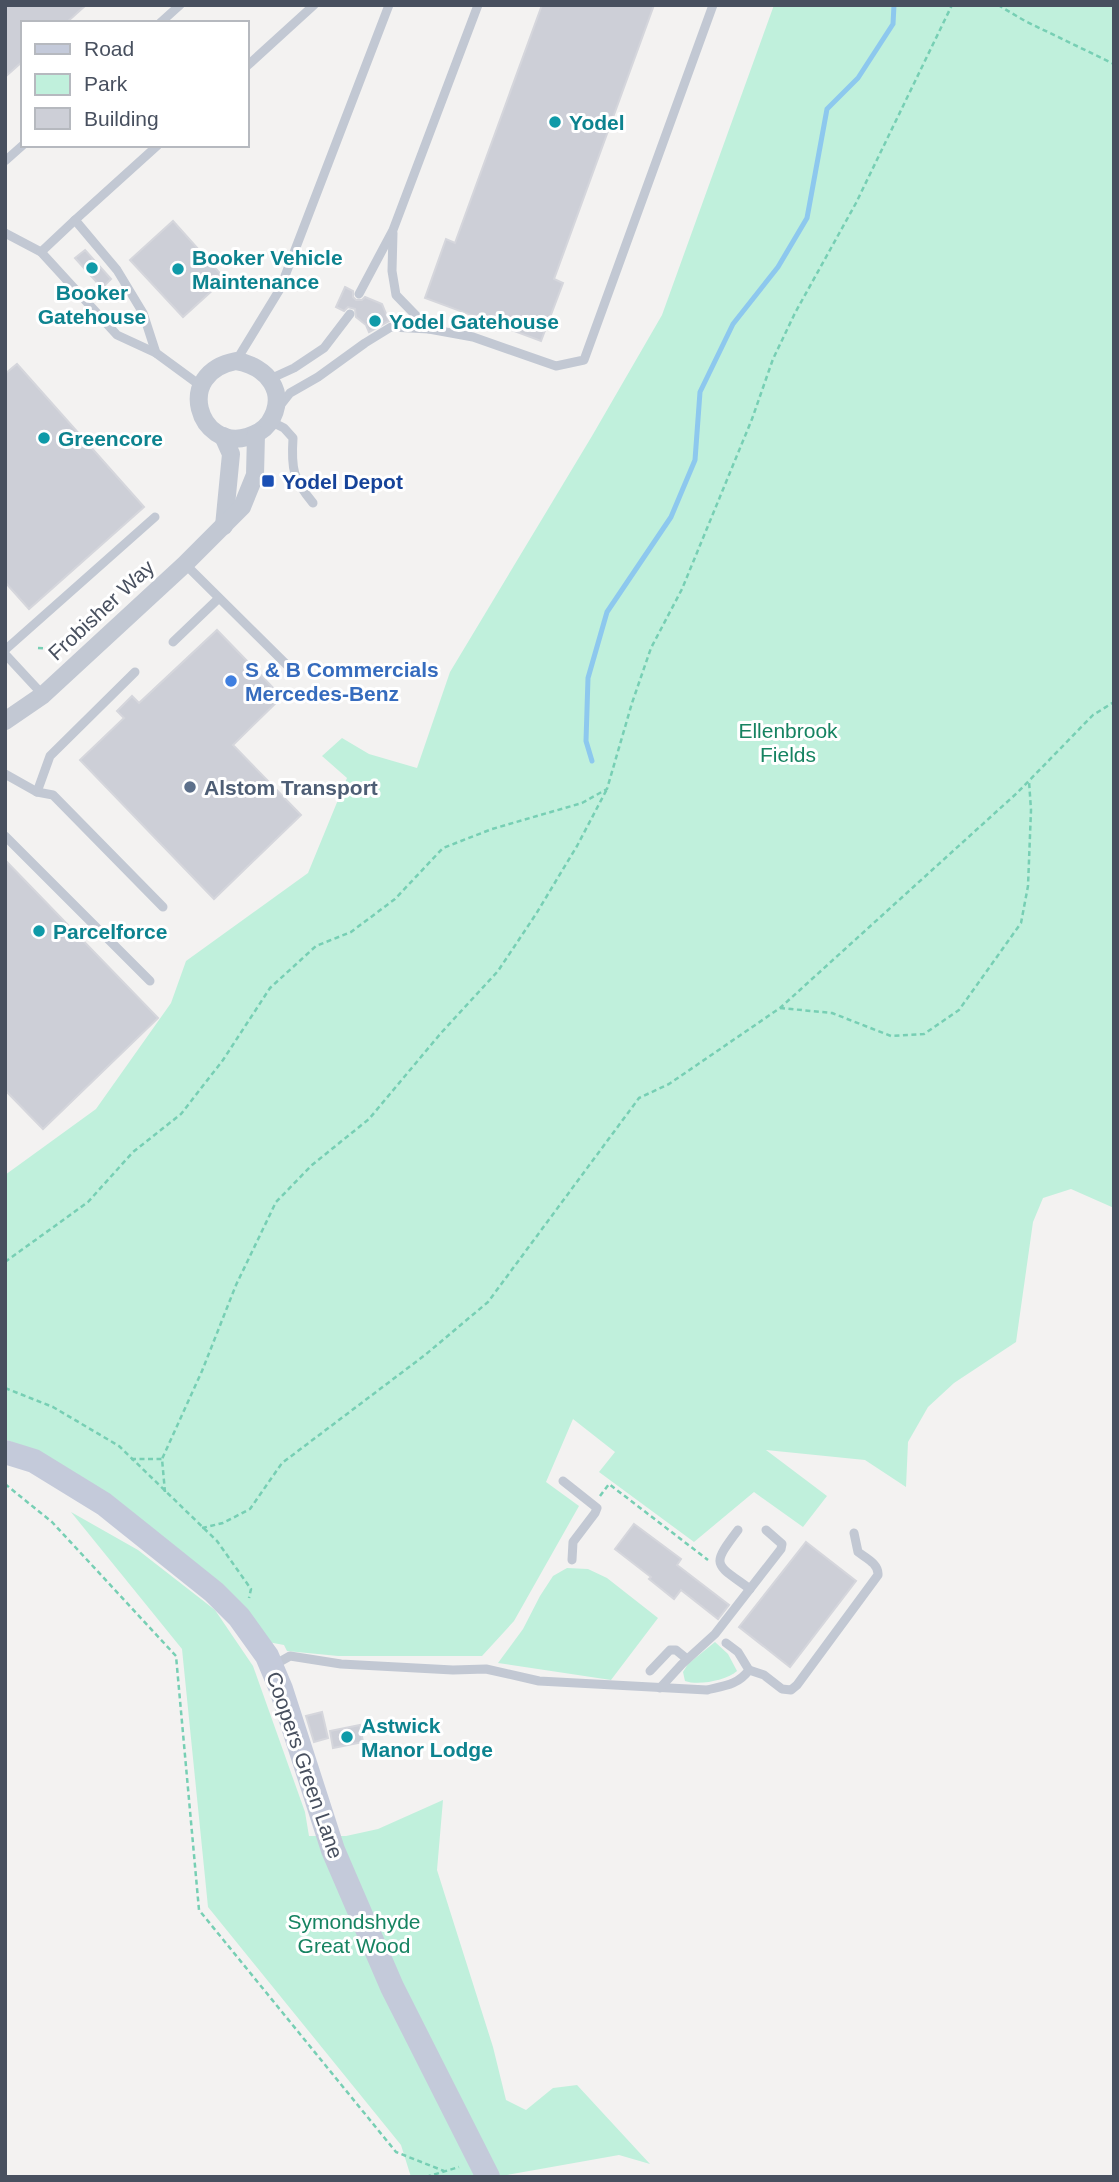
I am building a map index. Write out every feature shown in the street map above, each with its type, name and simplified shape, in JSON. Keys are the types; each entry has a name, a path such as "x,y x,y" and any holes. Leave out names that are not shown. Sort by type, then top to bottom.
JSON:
{"street":[{"path":"236,361 261,369 270,379 276,405 272,418 264,429 240,439 223,436 211,429 203,418 198,393 213,370 225,363 236,361"},
{"name":"Frobisher Way","path":"5,721 43,695 185,564 242,507 255,475 256,434"},
{"path":"223,436 231,454 224,526"},
{"name":"Coopers Green Lane","path":"5,1452 34,1461 104,1504 206,1585 239,1617 272,1665 299,1740 333,1850 392,1987 484,2169"}],"lane":[{"path":"162,21 180,5"},
{"path":"248,65 314,5"},
{"path":"236,361 280,289 389,5"},
{"path":"359,294 393,230 478,5"},
{"path":"313,503 299,486 291,463 293,438 272,418 290,393 391,327 429,329 473,337 556,366 584,360 713,5"},
{"path":"5,161 21,147"},
{"path":"41,252 156,147"},
{"path":"75,220 117,270 143,313 156,353"},
{"path":"393,230 392,271 396,295 429,329"},
{"path":"5,233 41,252 117,335 156,353 201,386"},
{"path":"270,379 294,368 324,348 350,314"},
{"path":"43,695 5,652 155,517"},
{"path":"185,564 293,671"},
{"path":"173,642 219,598"},
{"path":"37,792 50,756 135,672"},
{"path":"5,774 37,792 53,795 163,907"},
{"path":"5,836 149,981"},
{"path":"563,1481 597,1508 573,1542 572,1560"},
{"path":"737,1530 720,1553 719,1560 722,1568 750,1588"},
{"path":"660,1688 715,1634 782,1544 766,1530"},
{"path":"726,1643 738,1653 749,1670 764,1675 782,1689 791,1690 797,1685 878,1576 875,1565 858,1552 854,1533"},
{"path":"650,1671 670,1650 676,1650 687,1659"},
{"path":"272,1665 290,1656 341,1664 453,1670 486,1669 539,1681 707,1690 732,1685 742,1679 749,1670"}],"path":[{"path":"165,1492 162,1459 202,1371 236,1285 276,1202 312,1165 369,1119 441,1033 498,971 577,846 607,789 651,648 682,589 747,431 773,359 795,313 856,203 952,5"},
{"path":"998,5 1024,21 1114,64"},
{"path":"202,1528 223,1523 250,1509 282,1463 425,1355 488,1303 639,1098 669,1084 780,1008 1029,781 1093,715 1114,702"},
{"path":"780,1008 832,1013 891,1036 924,1034 959,1010 1021,923 1028,886 1031,810 1029,781"},
{"path":"5,1262 88,1202 133,1152 181,1114 223,1060 270,988 316,946 351,932 395,899 443,848 492,829 582,803 607,789"},
{"path":"5,1388 53,1407 119,1446 217,1541 251,1589 246,1608 239,1617"},
{"path":"131,1460 162,1459"},
{"path":"5,1484 52,1522 176,1656 199,1910 396,2152 444,2171"},
{"path":"594,1504 609,1484 706,1560 719,1560"},
{"path":"426,2177 444,2171 484,2169"}],"green space":[{"name":"Ellenbrook Fields","path":"774,5 1114,5 1114,1208 1071,1189 1043,1198 1033,1222 1016,1342 954,1383 928,1407 908,1442 906,1487 865,1460 766,1450 827,1496 803,1527 754,1492 694,1542 599,1472 615,1452 573,1419 546,1482 579,1506 514,1621 482,1656 338,1656 287,1651 284,1645 268,1642 38,1453 5,1439 5,1175 96,1109 171,1003 186,961 308,873 347,778 322,756 342,738 369,754 417,768 450,672 662,315"},
{"name":"Symondshyde Great Wood","path":"71,1512 138,1550 215,1610 253,1666 305,1812 309,1836 346,1836 378,1829 443,1800 437,1870 493,2047 506,2100 526,2110 553,2088 577,2085 650,2164 619,2155 507,2177 411,2177 401,2145 208,1907 182,1649"},
{"path":"567,1568 588,1569 607,1578 658,1618 611,1680 498,1663 523,1629 553,1576"},
{"path":"715,1642 728,1654 737,1671 712,1681 685,1681 683,1672 688,1664"}],"building":[{"path":"5,5 86,5 68,21 21,21 21,63 5,77"},
{"name":"Yodel","path":"542,5 654,5 554,279 563,283 541,341 425,298 446,239 455,243"},
{"name":"Booker Vehicle Maintenance","path":"173,221 225,279 183,317 130,260"},
{"name":"Booker Gatehouse","path":"85,250 111,279 102,288 75,258"},
{"name":"Yodel Gatehouse","path":"345,287 353,291 356,300 365,297 382,304 389,321 369,332 366,325 356,317 355,309 348,307 344,311 336,307"},
{"name":"Greencore","path":"17,364 144,507 29,609 5,582 5,374"},
{"name":"Alstom Transport","path":"217,630 282,697 233,745 301,815 214,899 80,760 124,718 117,711 132,696 139,703"},
{"name":"Parcelforce","path":"5,860 158,1018 43,1129 5,1090"},
{"path":"634,1524 681,1559 677,1565 729,1605 718,1619 681,1590 674,1599 615,1549"},
{"path":"806,1542 856,1581 790,1667 739,1627"},
{"path":"322,1712 328,1738 314,1742 306,1716"},
{"name":"Astwick Manor Lodge","path":"360,1725 363,1742 333,1748 330,1731"}],"waterway":[{"path":"592,761 586,741 588,678 607,612 671,517 695,460 700,392 733,324 778,267 807,218 827,109 858,78 893,24 894,5"}],"place":[{"name":"Yodel","path":"555,122"},
{"name":"Booker Gatehouse","path":"92,268"},
{"name":"Booker Vehicle Maintenance","path":"178,269"},
{"name":"Yodel Gatehouse","path":"375,321"},
{"name":"Greencore","path":"44,438"},
{"name":"Yodel Depot","path":"268,481"},
{"name":"S & B Commercials Mercedes-Benz","path":"231,681"},
{"name":"Alstom Transport","path":"190,787"},
{"name":"Parcelforce","path":"39,931"},
{"name":"Astwick Manor Lodge","path":"347,1737"}]}
